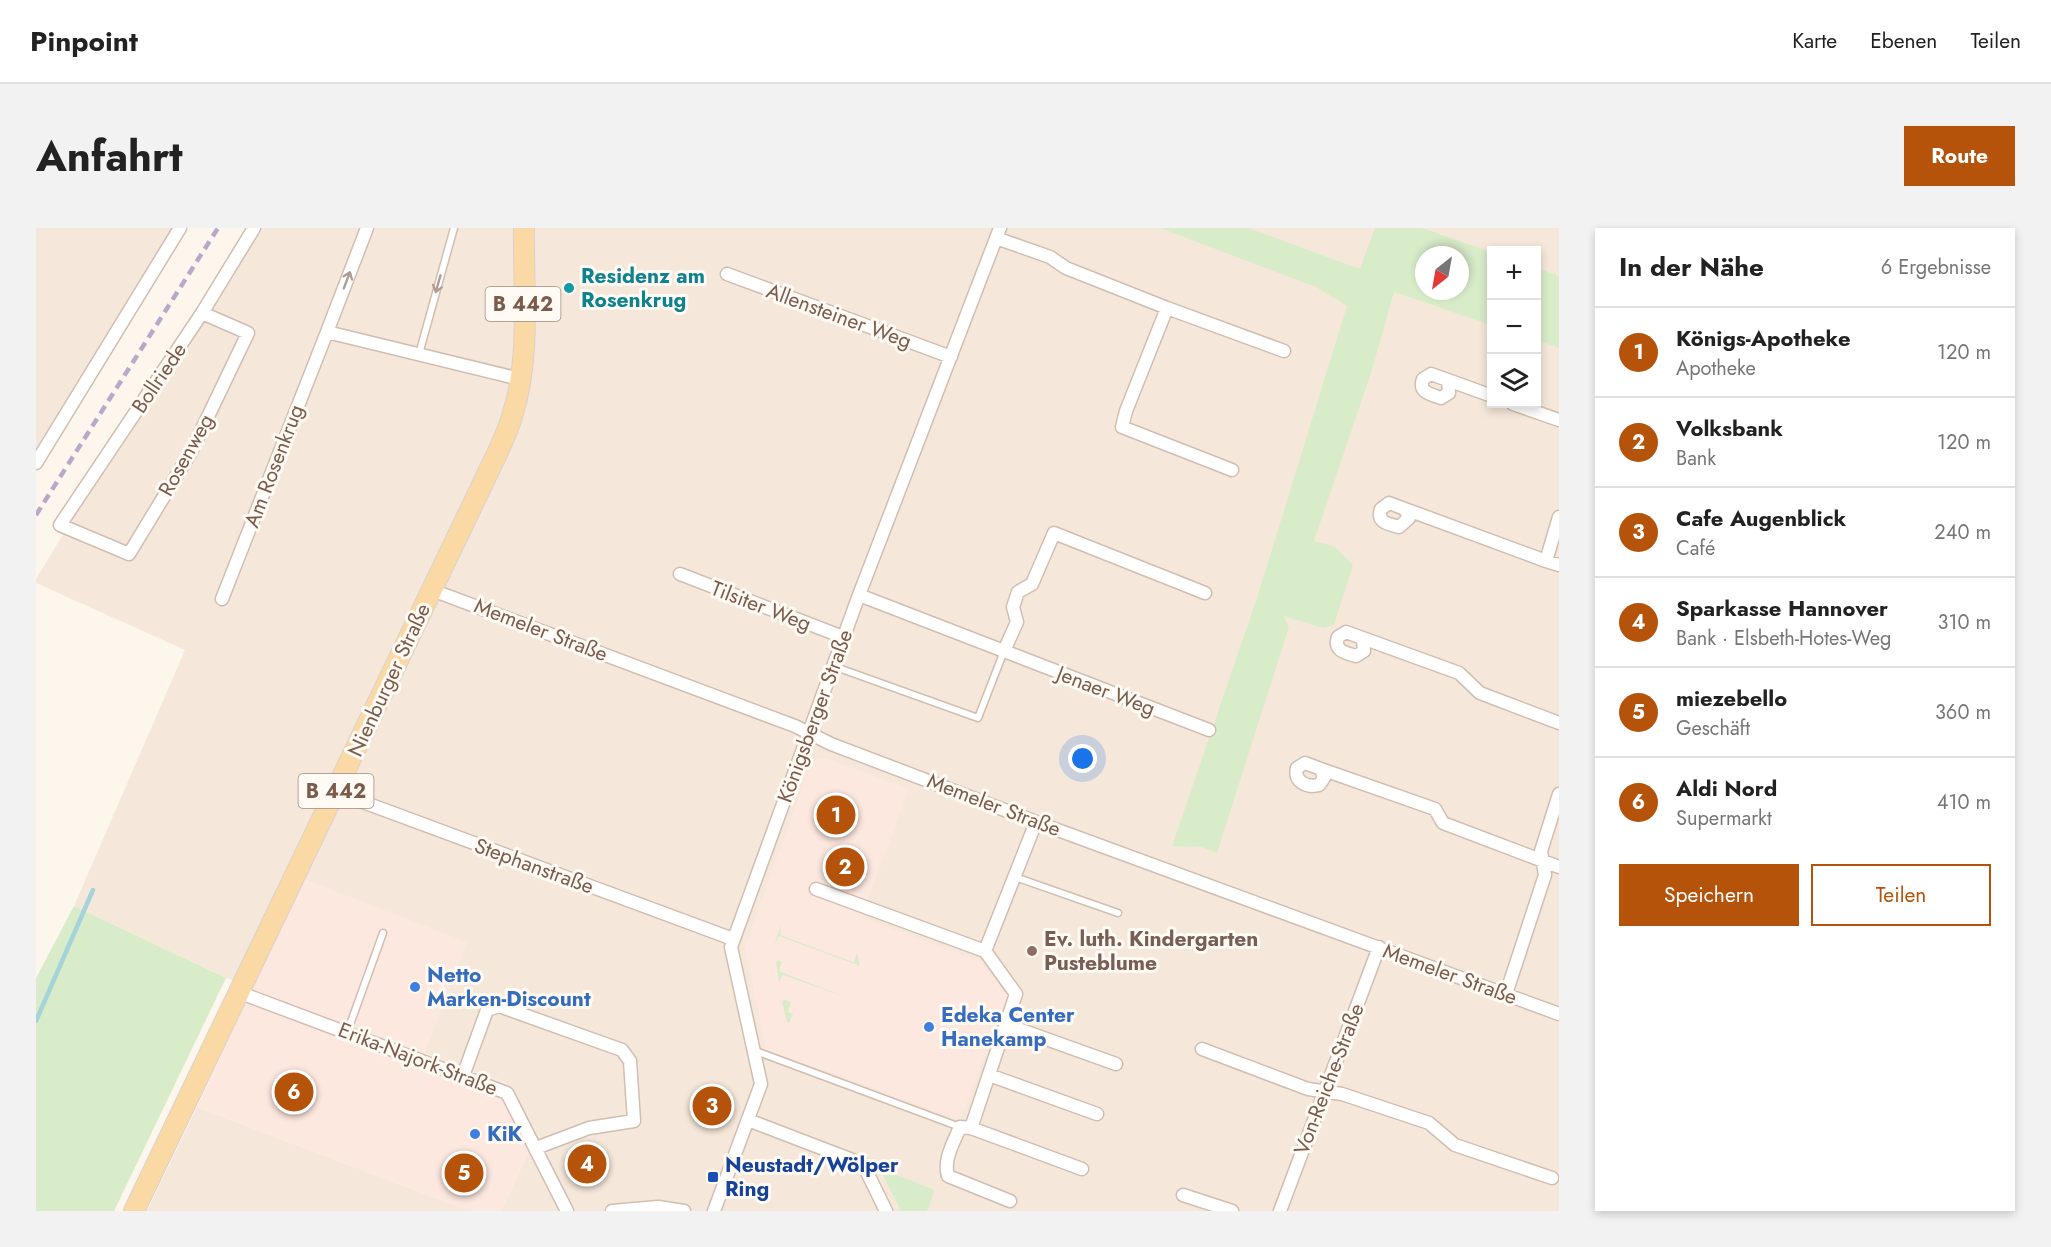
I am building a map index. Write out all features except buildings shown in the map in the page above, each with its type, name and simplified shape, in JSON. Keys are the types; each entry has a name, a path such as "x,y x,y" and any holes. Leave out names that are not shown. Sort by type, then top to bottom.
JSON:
{"main road":[{"name":"Nienburger Straße","path":"134,1211 336,792 513,414 520,380 524,228"}],"street":[{"path":"36,464 180,228"},
{"name":"Bollriede","path":"60,525 202,313 254,228"},
{"name":"Am Rosenkrug","path":"222,599 367,228"},
{"path":"998,233 1050,257 1066,268 1284,351"},
{"name":"Königsberger Straße","path":"714,1211 761,1084 731,947 733,939 810,734 843,637 998,233"},
{"name":"Allensteiner Weg","path":"727,274 951,357"},
{"path":"1167,308 1126,411 1122,427 1232,470"},
{"name":"Rosenweg","path":"60,525 129,554 191,452 248,333 202,313"},
{"path":"327,332 520,380"},
{"path":"1448,380 1487,395"},
{"path":"1524,408 1559,420"},
{"path":"1405,509 1559,566"},
{"path":"1546,561 1559,517"},
{"path":"1004,651 1017,622 1013,607 1018,592 1032,584 1054,532 1205,593"},
{"name":"Tilsiter Weg","path":"680,574 843,637"},
{"name":"Memeler Straße","path":"432,590 795,726 810,734 1036,822 1559,1014"},
{"name":"Jenaer Weg","path":"859,595 1209,730"},
{"path":"1363,638 1459,673 1480,693 1559,723"},
{"path":"1321,769 1435,809 1443,823 1559,867"},
{"name":"Stephanstraße","path":"336,792 733,939"},
{"path":"1506,994 1545,875 1541,851 1559,794"},
{"path":"985,951 1036,822"},
{"path":"816,889 985,951 1016,994 989,1075 966,1127 948,1157 946,1168 948,1176 1010,1201"},
{"name":"Von-Reiche-Straße","path":"1280,1211 1310,1124 1324,1093 1378,947"},
{"name":"Erika-Najork-Straße","path":"238,992 507,1093 567,1211"},
{"path":"463,1076 487,1010 499,1006 622,1050 630,1061 634,1121 589,1128 536,1148"},
{"path":"1007,1025 1116,1064"},
{"path":"1202,1049 1324,1093 1342,1094 1429,1123 1455,1145 1552,1178"},
{"path":"989,1075 1097,1114"},
{"path":"748,1120 863,1164 886,1211"},
{"path":"966,1127 1083,1169"},
{"path":"1183,1195 1232,1211"},
{"path":"612,1211 658,1207 684,1211"}],"lane":[{"path":"418,355 454,228"},
{"path":"833,665 978,718 1004,651"},
{"path":"1015,877 1118,913"},
{"path":"347,1033 383,933"},
{"path":"753,1050 966,1127"}],"shaded area":[{"path":"36,228 180,228 36,453"},
{"path":"249,228 1559,228 1559,1211 501,1211 535,1138 505,1082 424,1053 466,942 252,986 226,978 74,906 185,650 36,583 36,579"},
{"path":"825,758 909,789 861,918 980,961 1008,996 960,1120 766,1049 745,947 810,767 817,759"},
{"path":"304,879 466,942 424,1053 505,1082 535,1138 501,1211 470,1211 197,1107"},
{"path":"197,1107 470,1211 147,1211"}],"green space":[{"path":"1160,228 1248,228 1360,269 1375,228 1422,228 1487,251 1487,324 1418,300 1469,300 1469,246 1415,246 1415,299 1394,292 1372,370 1314,541 1334,546 1353,565 1334,625 1323,628 1284,616 1289,627 1217,853 1202,847 1172,846 1257,598 1347,306 1316,287"},
{"path":"1541,269 1559,276 1559,348 1541,341"},
{"path":"74,906 226,978 114,1211 36,1211 36,978"},
{"path":"781,925 780,935 850,961 854,962 857,953 860,966 779,936 774,945"},
{"path":"778,960 782,962 779,971 848,998 783,975 779,982 776,962"},
{"path":"782,1001 791,1002 788,1012 824,1026 793,1014 789,1023 787,1022"},
{"path":"879,1168 935,1190 927,1211 901,1211"}],"waterway":[{"path":"36,1021 93,890"}],"railway":[{"path":"36,515 218,228"}],"place":[{"name":"Residenz am Rosenkrug","path":"569,288"},
{"name":"Königs-Apotheke","path":"836,815"},
{"name":"Volksbank","path":"845,867"},
{"name":"Ev. luth. Kindergarten Pusteblume","path":"1032,951"},
{"name":"Netto Marken-Discount","path":"415,987"},
{"name":"Edeka Center Hanekamp","path":"929,1027"},
{"name":"Aldi Nord","path":"294,1092"},
{"name":"Cafe Augenblick","path":"712,1106"},
{"name":"KiK","path":"475,1134"},
{"name":"Sparkasse Hannover","path":"587,1164"},
{"name":"miezebello","path":"464,1173"},
{"name":"Neustadt/Wölper Ring","path":"713,1177"}]}
